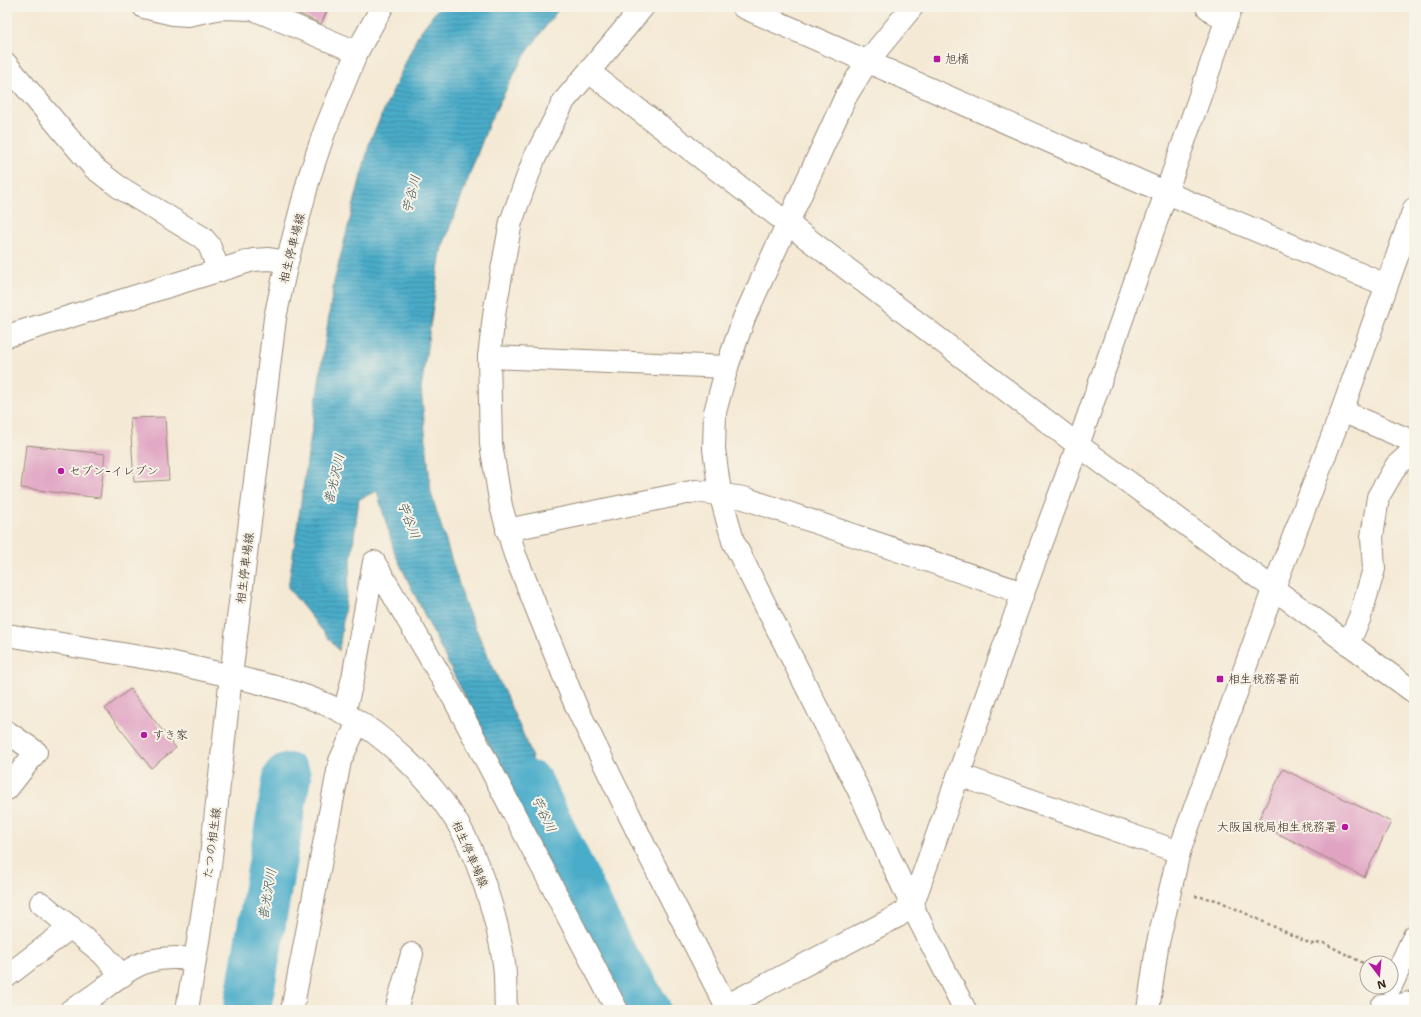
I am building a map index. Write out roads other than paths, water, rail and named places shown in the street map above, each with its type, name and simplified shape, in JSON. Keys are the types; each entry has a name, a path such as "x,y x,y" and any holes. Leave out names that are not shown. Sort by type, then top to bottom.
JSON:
{"street":[{"path":"144,7 173,14 188,15 221,8 253,9 357,52"},
{"name":"相生停車場線","path":"382,7 357,52 323,136 309,178 287,262 275,318 232,676 285,690 317,701 351,718 378,735 418,771 454,817 474,856 494,912 504,965 506,1010"},
{"path":"643,7 561,108 534,159 511,222 495,308 489,357 491,444 498,491 507,530 515,555 576,706 644,845 727,1008 898,916 912,906 1023,593 1078,445 1167,193 1228,14 1207,7"},
{"path":"743,7 1167,193 1386,285"},
{"path":"912,7 867,62 846,96 744,318 727,367 716,412 714,449 720,493 732,541 858,789 912,906 965,1010"},
{"path":"7,66 94,168 119,187 204,238 209,245 219,270"},
{"path":"589,72 786,225 1078,445 1273,590 1414,692"},
{"path":"1148,1010 1157,947 1179,852 1273,590 1342,411 1414,209"},
{"path":"7,336 253,260 269,259 287,262"},
{"path":"489,357 727,367"},
{"path":"1342,411 1414,442"},
{"path":"1348,644 1360,617 1374,569 1372,537 1378,497 1396,466 1414,450"},
{"path":"507,530 696,490 720,493 751,500 1023,593"},
{"path":"292,1010 340,760 351,718 353,678 374,562 454,699 617,1010"},
{"path":"7,635 165,661 232,676"},
{"name":"たつの相生線","path":"187,1010 210,866 232,676"},
{"path":"7,732 36,752 7,789"},
{"path":"959,774 1179,852"},
{"path":"41,903 103,954 122,976"},
{"path":"7,976 71,927"},
{"path":"1414,936 1386,997 1395,1006 1414,1002"},
{"path":"396,1010 412,954"},
{"path":"71,1010 85,1003 132,969 149,961 173,958 195,959"}],"water":[{"path":"439,7 560,7 522,59 489,123 441,251 421,389 431,493 466,607 528,745 577,905 524,814 395,554 377,491 359,499 339,651 288,588 334,282 370,141 418,35"}],"waterway":[{"name":"普光沢川","path":"247,1010 287,777"},
{"name":"苧谷川","path":"530,785 609,949 647,1010"}],"place":[{"name":"旭橋","path":"937,59"},
{"name":"セブン-イレブン","path":"61,471"},
{"name":"相生税務署前","path":"1220,679"},
{"name":"すき家","path":"144,735"},
{"name":"大阪国税局相生税務署","path":"1345,827"}]}
